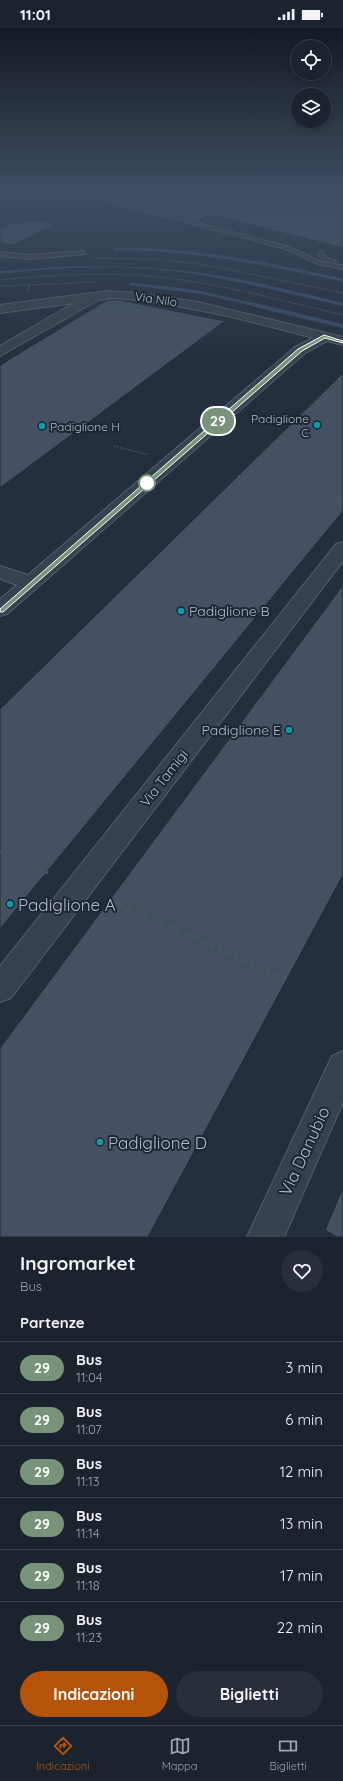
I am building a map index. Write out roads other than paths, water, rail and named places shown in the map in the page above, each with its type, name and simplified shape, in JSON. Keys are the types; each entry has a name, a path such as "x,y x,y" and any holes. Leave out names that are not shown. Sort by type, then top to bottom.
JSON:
{"street":[{"name":"Via Nilo","path":"0,352 94,297 115,294 169,300 343,341"},
{"path":"0,309 94,297"},
{"path":"0,610 300,350 324,337"},
{"name":"Via Tamigi","path":"0,989 343,548"},
{"path":"0,572 31,583"},
{"name":"Via Danubio","path":"265,1237 343,1066"}],"lane":[{"path":"286,247 320,263 343,267"},
{"path":"321,252 320,254 325,259 343,263"},
{"path":"0,254 30,257 83,253"}],"water":[{"path":"73,266 121,267 153,268 219,276 272,286 343,303 343,306 272,289 176,271 114,267 38,270 0,274 0,271"}],"waterway":[{"path":"115,249 144,249 201,254 286,268 343,280"},
{"path":"131,284 199,292 260,306"},
{"path":"255,305 343,326"}],"place":[{"name":"Padiglione C","path":"317,425"},
{"name":"Padiglione H","path":"42,426"},
{"name":"Padiglione B","path":"181,611"},
{"name":"Padiglione E","path":"289,730"},
{"name":"Padiglione A","path":"10,904"},
{"name":"Padiglione D","path":"100,1142"}]}
